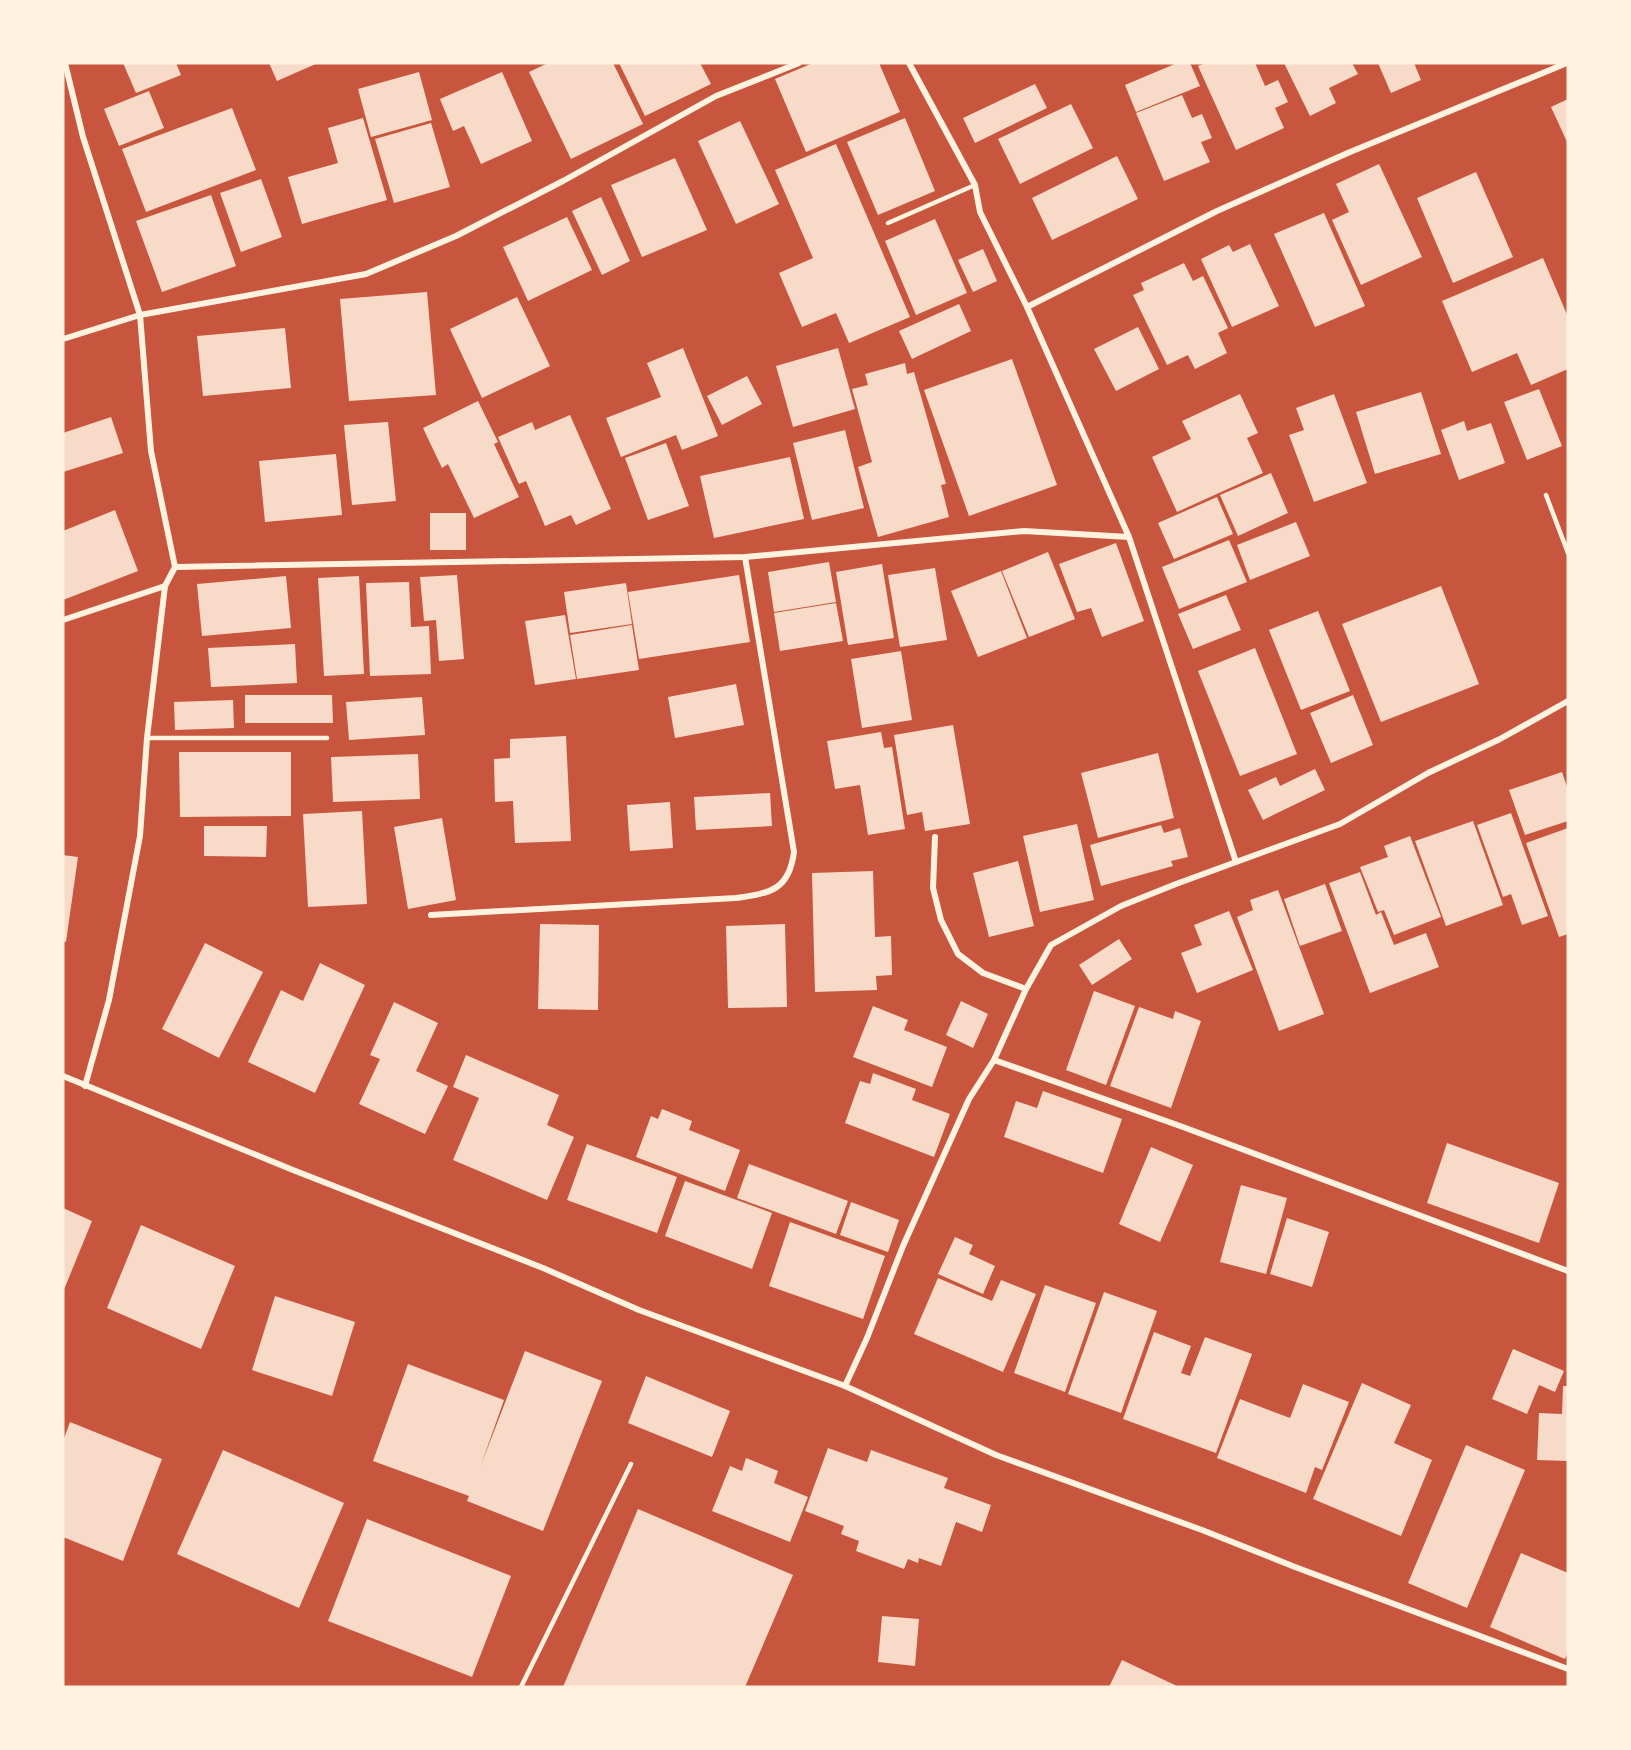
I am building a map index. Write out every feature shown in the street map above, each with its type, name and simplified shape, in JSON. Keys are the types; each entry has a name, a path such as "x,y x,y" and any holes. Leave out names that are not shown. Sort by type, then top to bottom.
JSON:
{"street":[{"path":"65,63 83,137 140,315 151,451 175,567 165,586 147,738 138,847 109,1000 85,1086"},
{"path":"63,339 140,315 366,274 456,236 563,181 716,96 799,63"},
{"path":"909,63 975,185 980,212 1027,307 1130,537 1236,862"},
{"path":"1027,307 1227,207 1350,152 1567,63"},
{"path":"175,567 744,557 1024,531 1130,537"},
{"path":"431,915 736,898 761,894 783,884 792,869 794,852 744,557"},
{"path":"63,620 165,586"},
{"path":"845,1386 867,1338 903,1246 969,1098 994,1060 1026,989 1051,945 1121,906 1340,824 1428,773 1500,739 1568,701"},
{"path":"935,837 933,888 941,920 958,954 983,973 1026,989"},
{"path":"994,1060 1184,1127 1568,1271"},
{"path":"63,1076 380,1205 543,1268 639,1310 845,1386 996,1455 1202,1530 1568,1669"}],"lane":[{"path":"888,223 975,185"},
{"path":"1546,495 1568,553"},
{"path":"147,738 327,738"},
{"path":"521,1687 631,1464"}],"building":[{"path":"123,63 176,63 181,75 136,93"},
{"path":"269,63 318,63 277,81"},
{"path":"548,63 613,63 643,124 571,159 529,72"},
{"path":"619,63 700,63 711,84 645,116"},
{"path":"813,63 879,63 900,112 806,152 775,79"},
{"path":"1177,63 1190,63 1200,86 1136,112 1125,85"},
{"path":"1206,63 1255,63 1265,86 1278,80 1288,102 1275,108 1284,128 1236,150 1198,66"},
{"path":"1284,63 1352,63 1358,74 1329,88 1336,103 1310,116"},
{"path":"1378,63 1414,63 1421,80 1391,93"},
{"path":"419,72 432,120 371,137 358,89"},
{"path":"502,72 532,141 481,164 464,126 453,131 440,99"},
{"path":"1035,84 1047,108 975,143 963,118"},
{"path":"149,91 164,128 119,146 104,109"},
{"path":"1182,95 1192,118 1202,114 1212,138 1201,142 1210,162 1164,181 1136,113"},
{"path":"1568,99 1568,144 1551,107"},
{"path":"1071,104 1093,148 1020,184 998,139"},
{"path":"232,108 256,170 146,212 122,149"},
{"path":"363,118 387,200 302,224 288,177 338,163 328,128"},
{"path":"905,118 935,191 878,215 847,142"},
{"path":"740,121 779,204 736,224 698,141"},
{"path":"431,123 450,187 394,203 375,139"},
{"path":"836,144 910,317 849,343 836,313 802,327 779,273 813,258 775,170"},
{"path":"1117,156 1138,199 1052,240 1032,198"},
{"path":"675,158 707,230 642,257 611,185"},
{"path":"1379,164 1422,257 1361,285 1332,220 1349,212 1336,184"},
{"path":"1476,172 1513,257 1453,283 1417,198"},
{"path":"261,179 282,237 241,252 220,193"},
{"path":"211,195 236,266 162,292 136,221"},
{"path":"601,197 630,261 602,275 572,211"},
{"path":"1324,213 1365,306 1315,327 1274,234"},
{"path":"567,217 592,270 528,301 503,247"},
{"path":"935,219 967,293 916,315 885,241"},
{"path":"1250,244 1279,306 1232,327 1201,259 1229,245 1233,252"},
{"path":"983,249 997,281 973,292 958,260"},
{"path":"1543,258 1568,317 1568,369 1531,385 1517,353 1472,372 1442,301"},
{"path":"1184,263 1193,281 1203,276 1228,328 1218,333 1227,353 1195,369 1188,355 1167,365 1133,295 1144,290 1141,283"},
{"path":"427,292 436,395 349,401 340,299"},
{"path":"517,297 550,366 482,398 450,329"},
{"path":"959,304 971,331 912,359 899,331"},
{"path":"1138,327 1159,369 1116,391 1094,349"},
{"path":"285,328 291,388 203,396 197,336"},
{"path":"683,348 718,436 682,450 676,435 621,457 606,418 661,397 647,363"},
{"path":"838,348 855,409 793,427 776,366"},
{"path":"1012,359 1057,485 969,516 924,390"},
{"path":"905,363 907,374 914,372 946,484 941,485 949,517 878,537 858,467 872,462 852,389 868,385 865,374"},
{"path":"747,376 762,404 722,425 707,396"},
{"path":"1539,389 1562,446 1527,460 1504,402"},
{"path":"1421,392 1441,454 1375,474 1356,412"},
{"path":"1240,394 1258,433 1247,438 1263,473 1177,512 1152,457 1191,439 1182,421"},
{"path":"1334,394 1367,483 1314,502 1289,435 1304,430 1296,408"},
{"path":"478,401 498,442 494,444 519,497 474,518 448,464 442,468 423,428"},
{"path":"570,415 611,509 576,525 571,515 545,526 526,481 519,484 498,437 532,422 535,430"},
{"path":"111,417 123,453 63,472 63,433"},
{"path":"1464,421 1467,431 1491,423 1505,463 1459,480 1441,430"},
{"path":"388,422 396,501 352,505 344,425"},
{"path":"845,430 864,508 812,520 793,443"},
{"path":"666,443 689,506 648,520 625,458"},
{"path":"336,454 342,515 265,522 259,461"},
{"path":"790,457 804,519 714,538 700,476"},
{"path":"1271,473 1288,513 1238,536 1220,495"},
{"path":"1217,497 1233,534 1174,559 1158,523"},
{"path":"115,510 138,571 63,600 63,531"},
{"path":"430,513 466,513 466,550 430,550"},
{"path":"1296,522 1310,556 1250,580 1237,545"},
{"path":"1229,540 1247,582 1179,609 1162,567"},
{"path":"1116,543 1144,621 1102,637 1091,608 1077,612 1059,564"},
{"path":"1048,552 1075,619 1029,637 1002,571"},
{"path":"829,562 836,602 774,612 768,572"},
{"path":"882,564 894,638 848,645 836,572"},
{"path":"935,568 947,640 900,647 888,575"},
{"path":"1001,571 1027,638 978,657 951,591"},
{"path":"457,575 464,659 439,661 436,620 424,621 420,577"},
{"path":"739,575 750,642 639,659 628,592"},
{"path":"286,576 291,628 202,636 197,584"},
{"path":"359,576 364,674 324,676 318,578"},
{"path":"409,582 411,627 429,626 431,674 370,676 366,583"},
{"path":"626,583 632,624 570,633 564,592"},
{"path":"1441,586 1479,684 1381,722 1342,624"},
{"path":"1226,595 1241,630 1193,649 1178,614"},
{"path":"836,603 843,641 780,651 774,613"},
{"path":"1318,611 1350,691 1301,710 1269,630"},
{"path":"565,615 576,679 535,685 525,621"},
{"path":"632,625 639,670 577,679 570,635"},
{"path":"295,644 297,683 211,687 208,648"},
{"path":"1255,648 1297,754 1240,776 1198,671"},
{"path":"901,651 912,720 862,728 851,659"},
{"path":"736,684 744,725 675,738 668,697"},
{"path":"245,695 332,695 333,723 245,723"},
{"path":"1353,695 1373,745 1331,763 1310,713"},
{"path":"422,697 425,735 349,740 346,702"},
{"path":"233,700 234,728 175,730 174,702"},
{"path":"953,725 970,824 925,831 922,812 907,815 894,735"},
{"path":"881,732 884,748 892,747 905,829 868,835 860,785 835,789 827,741"},
{"path":"566,736 571,841 515,843 513,801 495,802 494,759 510,758 510,739"},
{"path":"179,752 291,752 291,816 180,817"},
{"path":"1158,753 1174,818 1098,838 1081,773"},
{"path":"418,754 420,799 333,802 331,757"},
{"path":"1315,769 1325,790 1263,820 1248,790 1276,777 1280,786"},
{"path":"1562,772 1568,790 1568,821 1525,835 1509,790"},
{"path":"770,793 772,826 696,830 694,797"},
{"path":"670,802 673,848 630,851 627,805"},
{"path":"362,811 367,904 308,907 303,814"},
{"path":"1511,813 1548,916 1522,925 1511,894 1503,897 1477,825"},
{"path":"442,818 456,900 408,909 394,827"},
{"path":"1473,821 1503,905 1446,926 1415,841"},
{"path":"1077,824 1094,900 1040,912 1023,836"},
{"path":"1161,825 1164,833 1180,828 1188,857 1171,861 1173,866 1101,886 1090,845"},
{"path":"204,826 267,826 266,857 204,856"},
{"path":"1568,828 1568,934 1559,937 1526,843"},
{"path":"1410,836 1441,917 1394,935 1384,910 1378,912 1360,867 1388,857 1384,846"},
{"path":"63,855 78,857 66,942 63,941"},
{"path":"1018,861 1034,926 989,937 973,873"},
{"path":"873,871 875,937 891,936 892,975 876,976 877,990 815,992 812,873"},
{"path":"1360,872 1376,915 1381,912 1394,945 1426,933 1439,967 1370,993 1329,883"},
{"path":"1325,884 1342,931 1300,946 1284,899"},
{"path":"1278,890 1324,1014 1279,1031 1237,917 1253,910 1250,900"},
{"path":"1229,911 1253,970 1197,993 1181,953 1202,945 1194,925"},
{"path":"540,924 599,925 598,1010 538,1009"},
{"path":"785,924 787,1007 728,1008 726,926"},
{"path":"1119,939 1132,959 1092,985 1079,965"},
{"path":"205,943 263,972 219,1058 162,1029"},
{"path":"320,963 365,985 315,1093 248,1062 281,990 303,1001"},
{"path":"1094,991 1135,1006 1106,1085 1066,1070"},
{"path":"961,1001 988,1014 973,1048 946,1035"},
{"path":"394,1002 438,1023 416,1071 448,1086 425,1134 359,1104 380,1059 370,1055"},
{"path":"873,1006 908,1020 904,1030 947,1047 932,1087 853,1057"},
{"path":"1139,1007 1173,1019 1175,1011 1201,1021 1171,1108 1110,1086"},
{"path":"466,1055 559,1095 547,1125 574,1137 547,1200 453,1160 479,1098 453,1087"},
{"path":"873,1073 916,1089 912,1100 950,1114 934,1157 845,1123 860,1081 870,1084"},
{"path":"1043,1091 1122,1119 1103,1173 1004,1137 1016,1101 1037,1108"},
{"path":"662,1109 692,1121 689,1130 740,1150 725,1191 636,1157 651,1116 658,1119"},
{"path":"1447,1143 1559,1183 1539,1243 1427,1203"},
{"path":"587,1144 677,1177 657,1233 567,1200"},
{"path":"1151,1147 1193,1165 1160,1242 1119,1224"},
{"path":"749,1164 848,1201 836,1234 737,1198"},
{"path":"685,1181 772,1213 752,1269 665,1236"},
{"path":"1241,1185 1287,1198 1266,1274 1220,1262"},
{"path":"851,1202 899,1220 888,1252 840,1235"},
{"path":"63,1208 92,1221 63,1292"},
{"path":"1287,1218 1329,1232 1312,1287 1270,1274"},
{"path":"790,1222 885,1256 863,1319 769,1286"},
{"path":"141,1225 235,1266 201,1349 107,1308"},
{"path":"955,1237 973,1245 969,1254 995,1266 983,1294 938,1274"},
{"path":"938,1278 992,1301 1001,1280 1036,1294 1003,1372 914,1334"},
{"path":"1045,1285 1096,1303 1065,1392 1014,1373"},
{"path":"1104,1292 1157,1311 1121,1413 1068,1394"},
{"path":"275,1296 355,1322 332,1396 252,1370"},
{"path":"1154,1332 1191,1346 1181,1373 1190,1376 1205,1337 1252,1354 1216,1453 1123,1419"},
{"path":"1513,1349 1564,1371 1555,1392 1539,1385 1527,1414 1492,1399"},
{"path":"525,1351 602,1381 543,1531 467,1501 469,1496 373,1461 408,1364 504,1400 481,1465"},
{"path":"646,1376 730,1411 712,1457 628,1423"},
{"path":"1362,1383 1411,1405 1394,1443 1432,1460 1401,1536 1313,1499"},
{"path":"1303,1384 1349,1402 1322,1470 1315,1467 1306,1493 1217,1458 1240,1399 1290,1418"},
{"path":"1563,1386 1568,1386 1568,1461 1537,1460 1539,1413 1562,1414"},
{"path":"70,1422 162,1459 123,1561 63,1537 63,1441"},
{"path":"1466,1445 1525,1470 1467,1608 1408,1583"},
{"path":"828,1448 867,1462 871,1450 948,1478 944,1488 991,1505 982,1532 956,1522 941,1566 919,1558 918,1563 908,1559 904,1569 856,1551 859,1541 841,1534 844,1526 805,1511"},
{"path":"223,1450 344,1503 299,1608 177,1554"},
{"path":"746,1458 778,1471 774,1483 808,1497 790,1542 712,1511 730,1466 742,1471"},
{"path":"638,1509 793,1575 745,1687 563,1687"},
{"path":"367,1519 511,1576 472,1677 328,1621"},
{"path":"1521,1553 1568,1573 1568,1652 1565,1659 1490,1627"},
{"path":"882,1616 919,1619 915,1666 878,1662"},
{"path":"1122,1660 1179,1687 1109,1687"}]}
